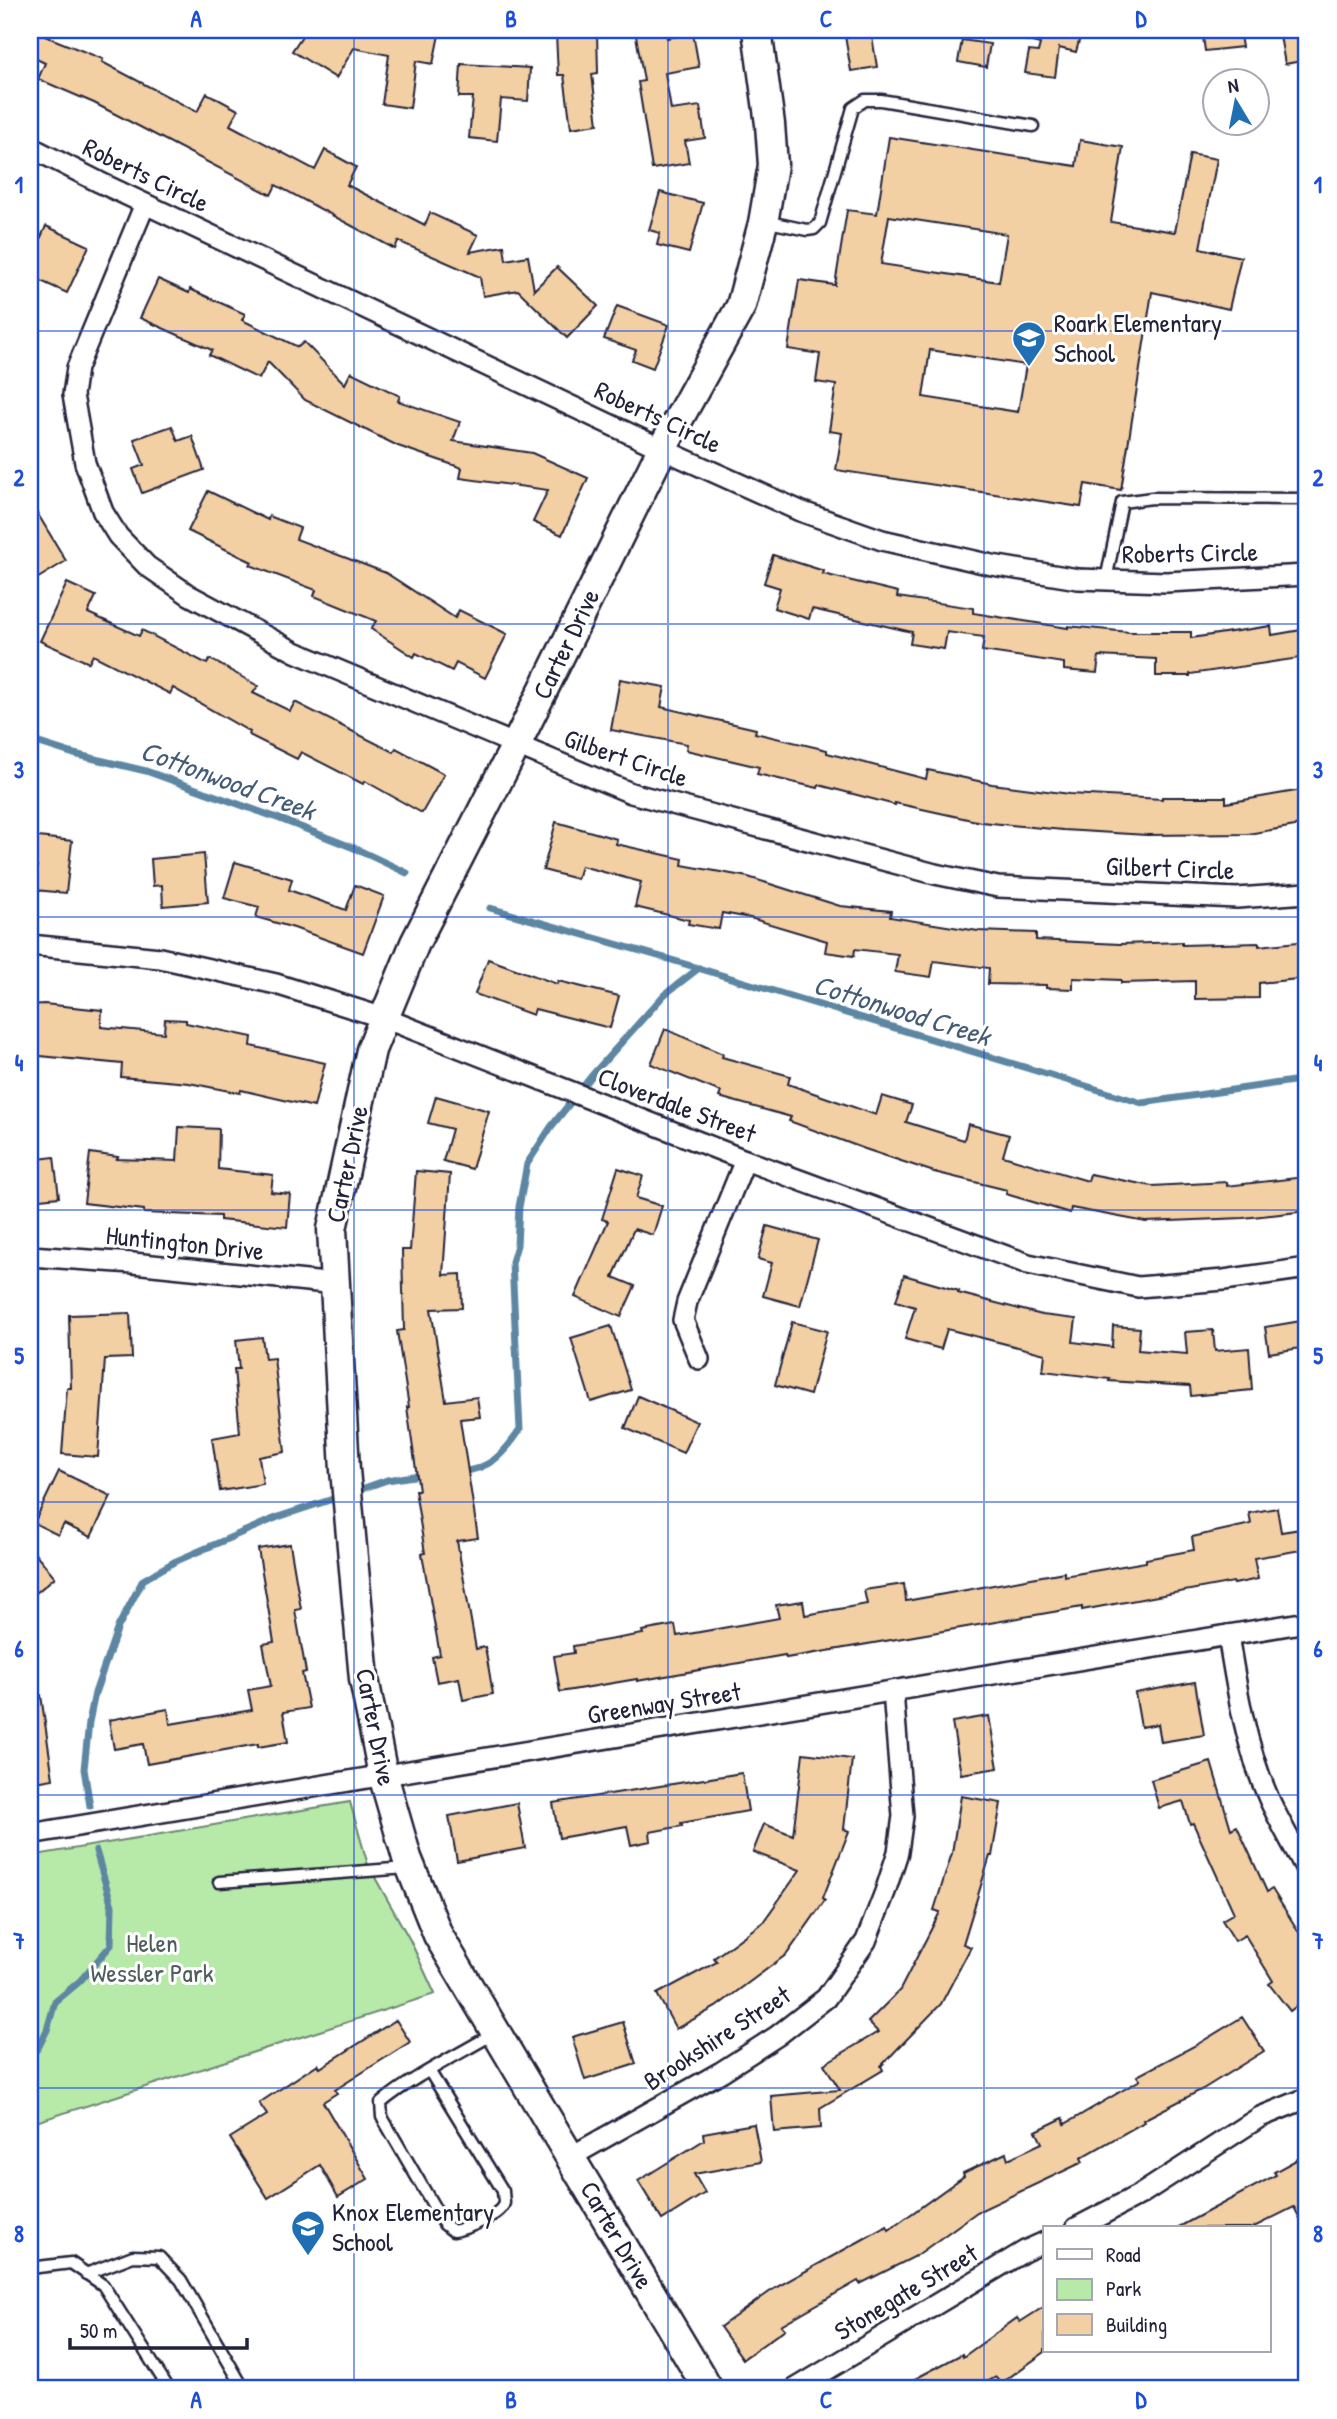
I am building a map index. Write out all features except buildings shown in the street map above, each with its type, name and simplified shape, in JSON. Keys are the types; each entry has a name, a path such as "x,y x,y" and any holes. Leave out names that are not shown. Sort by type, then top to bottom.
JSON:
{"street":[{"name":"Carter Drive","path":"708,2389 438,1934 411,1868 383,1775 364,1679 345,1470 332,1228 371,1050 415,943 516,746 662,449 741,306 764,221 773,165 771,124 757,30"},
{"name":"Roberts Circle","path":"30,146 145,204 662,449 800,511 882,540 992,565 1078,579 1166,582 1307,575"},
{"name":"Gilbert Circle","path":"145,204 77,368 74,395 85,463 103,512 118,536 147,566 189,595 295,652 631,793 936,874 998,887 1237,898 1307,893"},
{"name":"Cloverdale Street","path":"30,945 160,958 276,984 384,1018 745,1160 1028,1264 1138,1287 1224,1280 1307,1268"},
{"path":"699,1359 683,1320 687,1302 745,1160"},
{"name":"Huntington Drive","path":"30,1256 133,1263 336,1284"},
{"name":"Greenway Street","path":"30,1834 1307,1622"},
{"path":"1228,1635 1238,1698 1250,1748 1269,1799 1307,1871"},
{"name":"Brookshire Street","path":"572,2156 721,2072 777,2036 826,1998 866,1941 898,1852 903,1816 893,1692"},
{"path":"1080,2226 1140,2194 1260,2116 1307,2098"},
{"name":"Stonegate Street","path":"795,2389 1025,2251 1043,2243"}],"lane":[{"path":"764,221 807,230 814,229 820,223 853,108 865,100 881,100 1033,126"},
{"path":"1106,580 1122,502 1152,498 1307,499"},
{"path":"219,1882 411,1868"},
{"path":"430,2072 503,2191 504,2201 500,2210 465,2229 453,2231 444,2224 382,2117 381,2104 430,2072 497,2032"},
{"path":"86,2274 133,2256 159,2257 181,2280 244,2389"},
{"path":"30,2268 71,2263 103,2285 169,2389"}],"green space":[{"name":"Helen Wessler Park","path":"350,1802 368,1865 410,1940 435,1994 30,2124 30,1856"}],"waterway":[{"name":"Cottonwood Creek","path":"30,740 74,754 146,771 280,819 354,848 407,873"},
{"name":"Cottonwood Creek","path":"490,908 665,958 1142,1103 1307,1079"},
{"path":"459,1472 479,1468 495,1459 520,1430 512,1262 517,1245 519,1207 527,1164 551,1127 594,1073 664,995 699,968"},
{"path":"353,1492 387,1480 427,1474"},
{"path":"90,1806 84,1769 95,1693 118,1627 143,1580 174,1562 278,1517 342,1496"},
{"path":"30,2055 38,2048 47,2030 55,2002 80,1981 111,1945 112,1906 96,1851"}],"place":[{"name":"Roark Elementary School","path":"1029,368"},
{"name":"Knox Elementary School","path":"308,2257"}]}
